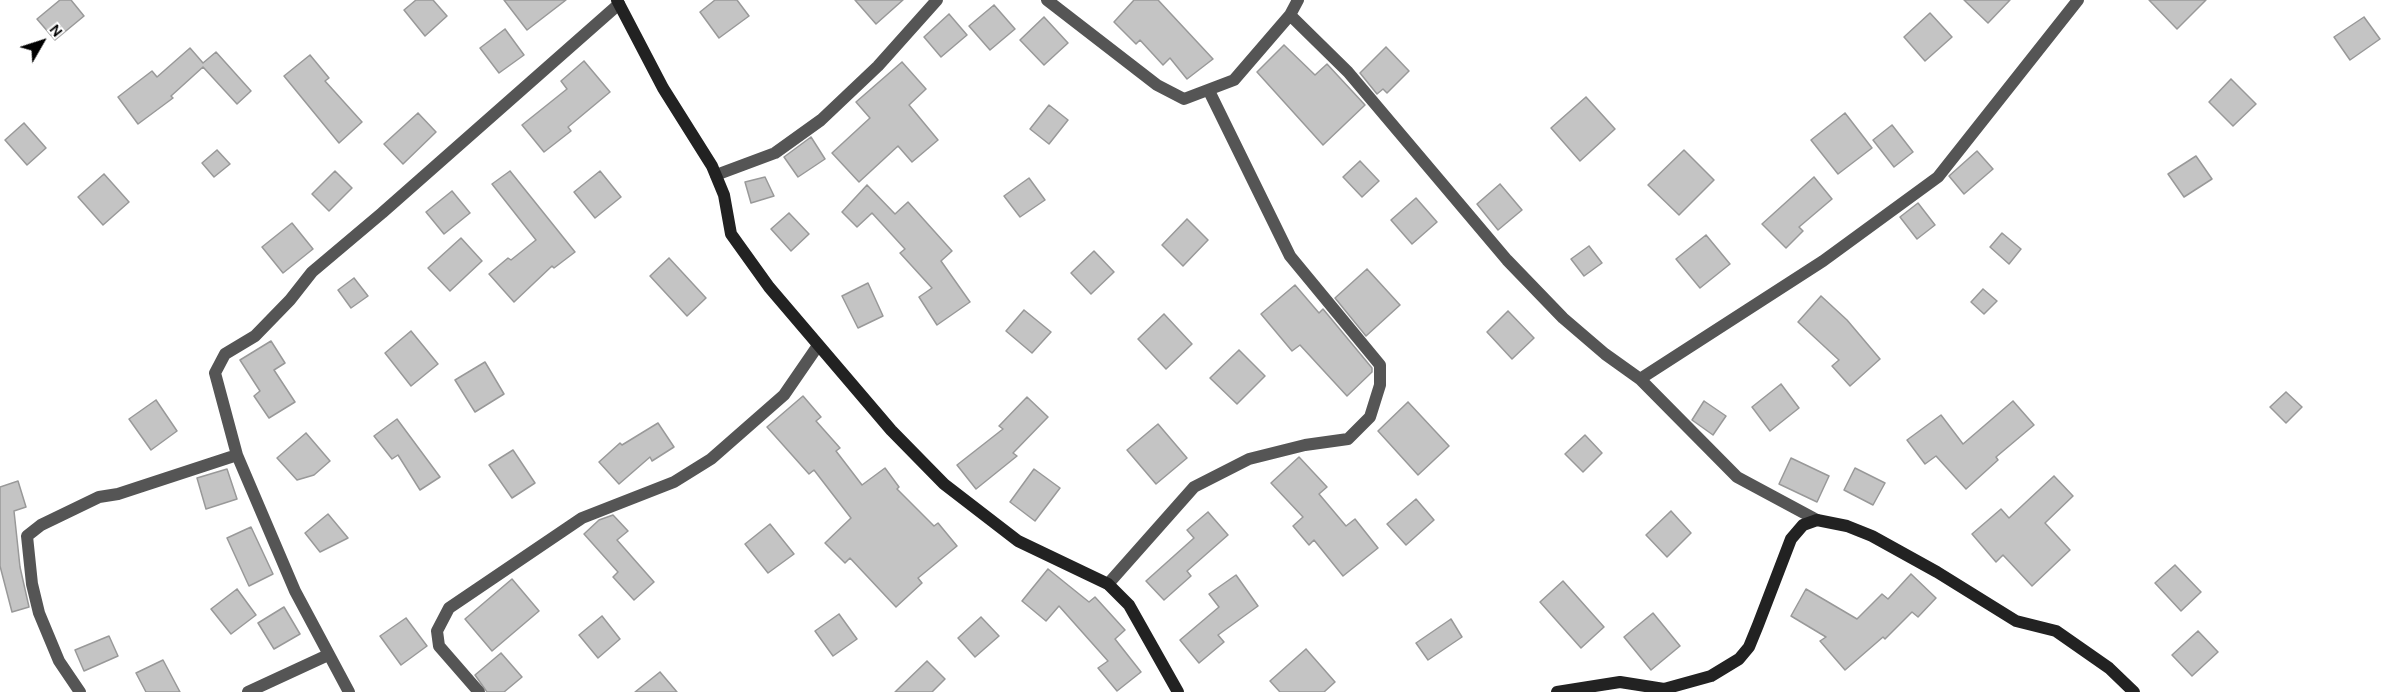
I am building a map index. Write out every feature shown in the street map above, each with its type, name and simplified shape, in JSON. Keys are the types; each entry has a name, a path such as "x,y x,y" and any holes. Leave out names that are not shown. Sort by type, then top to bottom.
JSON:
{"main road":[{"path":"618,2 663,88 716,175 724,195 731,234 769,287 817,347 891,430 944,483 1018,542 1108,584 1129,605 1178,692"},
{"path":"1557,692 1620,682 1664,689 1711,676 1739,659 1755,632 1791,539 1803,525 1817,520 1847,526 1872,536 1937,572 2016,621 2056,632 2109,668 2134,692"}],"street":[{"path":"716,175 775,153 821,120 878,66 938,0"},
{"path":"1047,0 1157,86 1184,99 1234,80 1290,15 1298,0"},
{"path":"1640,379 1823,261 1938,177 2078,0"},
{"path":"349,692 295,591 237,455 215,373 225,354 255,336 324,260 382,213 618,2"},
{"path":"1290,15 1348,72 1515,268 1563,318 1605,354 1640,379 1737,477 1817,520"},
{"path":"1108,584 1194,487 1249,459 1305,445 1348,439 1370,417 1380,385 1380,365 1290,256 1209,91"},
{"path":"479,692 439,646 437,631 449,608 582,518 674,482 711,459 784,395 817,347"},
{"path":"80,692 59,661 39,613 32,584 27,536 41,525 99,497 118,494 181,475 237,455"},
{"path":"248,692 328,655"}],"building":[{"path":"60,0 71,0 84,16 55,40 37,19"},
{"path":"416,0 433,0 447,16 425,36 404,10"},
{"path":"504,0 566,0 527,30"},
{"path":"715,0 737,0 749,16 719,38 700,12"},
{"path":"855,0 903,0 876,24"},
{"path":"1134,0 1158,0 1213,59 1187,79 1170,58 1163,65 1140,40 1136,44 1114,22"},
{"path":"1964,0 2010,0 1988,23"},
{"path":"2149,0 2206,0 2177,29"},
{"path":"994,5 1015,29 990,50 969,26"},
{"path":"1930,13 1952,37 1925,61 1904,37"},
{"path":"949,14 967,35 941,57 924,37"},
{"path":"1044,17 1068,43 1044,65 1020,40"},
{"path":"2364,17 2380,39 2350,60 2334,37"},
{"path":"505,29 524,55 499,73 480,48"},
{"path":"1284,45 1315,75 1327,64 1365,105 1323,145 1257,72"},
{"path":"1386,47 1409,71 1387,93 1383,89 1377,94 1360,73"},
{"path":"190,48 203,63 216,52 251,91 237,104 203,67 171,96 173,98 138,124 118,97 152,71 157,77"},
{"path":"310,55 329,78 325,81 362,122 339,143 284,76"},
{"path":"584,61 610,92 568,127 571,131 544,152 522,125 567,89 561,81"},
{"path":"902,62 926,89 909,105 938,140 912,162 898,146 859,182 832,153 870,118 856,102"},
{"path":"2231,79 2256,104 2233,126 2209,102"},
{"path":"1586,97 1615,129 1580,161 1551,128"},
{"path":"1049,105 1068,120 1049,144 1030,129"},
{"path":"418,113 436,132 403,164 384,144"},
{"path":"1845,113 1872,148 1838,174 1811,140"},
{"path":"24,123 46,148 27,165 5,140"},
{"path":"1892,125 1913,152 1894,167 1873,140"},
{"path":"811,137 825,159 798,177 784,157"},
{"path":"217,150 230,164 214,177 202,163"},
{"path":"1684,150 1714,180 1679,215 1648,185"},
{"path":"1977,151 1993,169 1964,194 1949,176"},
{"path":"2196,156 2212,179 2184,197 2168,174"},
{"path":"1360,161 1379,181 1362,197 1343,177"},
{"path":"335,171 352,188 329,211 312,194"},
{"path":"510,171 575,252 554,268 552,266 514,302 489,274 508,258 511,260 536,240 492,184"},
{"path":"600,171 621,197 595,218 574,192"},
{"path":"104,174 129,202 103,225 78,197"},
{"path":"765,177 774,196 751,203 745,182"},
{"path":"1814,177 1832,199 1799,227 1803,231 1786,248 1762,224"},
{"path":"1029,178 1045,200 1020,217 1004,196"},
{"path":"1500,184 1522,210 1498,230 1477,204"},
{"path":"867,185 895,214 908,202 952,251 941,261 970,302 937,325 919,297 932,288 900,253 905,249 872,213 857,227 842,212"},
{"path":"452,191 470,213 444,234 426,212"},
{"path":"1416,198 1437,222 1412,244 1391,220"},
{"path":"1918,203 1935,225 1917,239 1900,217"},
{"path":"789,213 809,234 791,251 771,229"},
{"path":"1187,219 1208,240 1183,266 1162,245"},
{"path":"292,223 313,249 283,273 262,247"},
{"path":"2002,233 2021,249 2009,264 1990,247"},
{"path":"1706,235 1730,264 1700,288 1676,259"},
{"path":"461,238 482,261 450,291 428,268"},
{"path":"1589,246 1602,263 1584,276 1571,259"},
{"path":"1094,251 1114,272 1091,294 1071,273"},
{"path":"669,258 706,298 687,316 650,276"},
{"path":"1367,269 1400,305 1366,336 1335,298"},
{"path":"354,278 368,296 351,308 338,290"},
{"path":"868,283 883,316 858,328 842,296"},
{"path":"1295,285 1319,313 1323,309 1372,368 1372,372 1347,396 1300,345 1292,351 1261,314"},
{"path":"1983,289 1997,301 1984,314 1971,302"},
{"path":"1821,296 1847,320 1880,359 1850,386 1832,366 1839,360 1798,322"},
{"path":"1024,310 1051,332 1032,353 1006,331"},
{"path":"1508,311 1534,338 1512,359 1487,332"},
{"path":"1164,314 1192,344 1166,369 1138,339"},
{"path":"411,331 438,364 411,386 385,353"},
{"path":"271,341 285,363 274,370 295,402 269,418 254,396 260,391 240,360"},
{"path":"1239,350 1265,376 1237,404 1210,378"},
{"path":"485,362 504,394 475,412 455,380"},
{"path":"1781,384 1799,408 1770,431 1752,407"},
{"path":"2286,392 2302,407 2286,423 2270,407"},
{"path":"803,396 821,417 816,421 840,448 836,451 862,485 885,468 899,487 897,489 934,526 938,523 957,546 918,578 922,583 896,607 850,558 845,563 825,543 851,518 814,470 809,474 767,427"},
{"path":"1027,397 1048,417 1013,453 1017,456 976,489 957,465 1003,429 999,426"},
{"path":"156,400 177,431 151,450 129,419"},
{"path":"1704,401 1726,416 1713,435 1692,420"},
{"path":"2013,401 2034,425 1996,457 1998,460 1966,489 1936,456 1925,464 1907,440 1941,415 1963,444"},
{"path":"1408,402 1449,446 1418,475 1378,431"},
{"path":"397,419 440,477 420,490 398,455 392,459 374,436"},
{"path":"658,423 674,447 652,461 650,457 619,484 599,462 620,443 622,445"},
{"path":"1158,424 1187,458 1156,484 1127,450"},
{"path":"306,433 330,461 314,475 297,480 277,458"},
{"path":"1585,435 1602,453 1583,472 1565,454"},
{"path":"513,450 535,483 512,498 489,465"},
{"path":"1299,457 1327,487 1319,494 1346,526 1355,519 1378,548 1343,576 1314,540 1309,545 1293,526 1303,517 1271,483"},
{"path":"1791,458 1829,476 1817,502 1779,484"},
{"path":"1855,468 1885,483 1873,505 1844,490"},
{"path":"227,469 237,499 206,509 197,478"},
{"path":"1034,469 1060,488 1035,521 1010,502"},
{"path":"2054,476 2073,496 2045,523 2070,550 2032,586 2003,555 1996,562 1972,534 2001,509 2009,518"},
{"path":"18,481 26,507 14,511 20,567 29,607 12,612 0,566 0,487"},
{"path":"1416,499 1434,520 1406,545 1387,524"},
{"path":"1671,511 1691,533 1667,557 1646,535"},
{"path":"1208,512 1228,535 1187,571 1191,576 1164,600 1146,581 1194,538 1187,530"},
{"path":"328,514 348,538 320,552 305,533"},
{"path":"613,515 628,531 617,540 654,582 634,600 613,577 618,572 584,534 599,520"},
{"path":"770,524 794,554 768,573 745,544"},
{"path":"251,527 273,574 249,586 227,538"},
{"path":"2175,565 2201,592 2181,611 2155,583"},
{"path":"1048,569 1089,602 1095,597 1125,630 1115,639 1141,672 1117,691 1098,668 1108,661 1059,606 1046,621 1022,601"},
{"path":"1911,574 1936,598 1918,617 1912,612 1885,639 1883,637 1845,670 1820,641 1826,637 1791,616 1806,589 1857,619 1882,594 1888,599"},
{"path":"1236,575 1258,606 1218,635 1224,642 1199,663 1180,640 1219,607 1209,594"},
{"path":"512,579 539,611 492,651 465,619"},
{"path":"1563,581 1604,627 1581,648 1540,602"},
{"path":"237,589 256,615 231,634 211,609"},
{"path":"284,607 300,634 274,649 258,623"},
{"path":"1653,613 1680,646 1651,670 1624,637"},
{"path":"839,614 857,639 833,656 815,631"},
{"path":"602,616 620,639 598,658 579,635"},
{"path":"981,617 999,636 975,657 958,638"},
{"path":"406,618 427,646 401,665 380,636"},
{"path":"1451,619 1462,637 1428,660 1416,643"},
{"path":"2198,631 2218,652 2192,676 2172,655"},
{"path":"109,636 118,656 84,671 75,650"},
{"path":"1306,649 1335,682 1324,692 1280,692 1270,681"},
{"path":"501,653 522,677 504,692 487,692 475,675"},
{"path":"163,660 180,692 146,692 136,673"},
{"path":"927,661 945,679 932,692 895,692"},
{"path":"660,672 677,692 635,692"}]}
